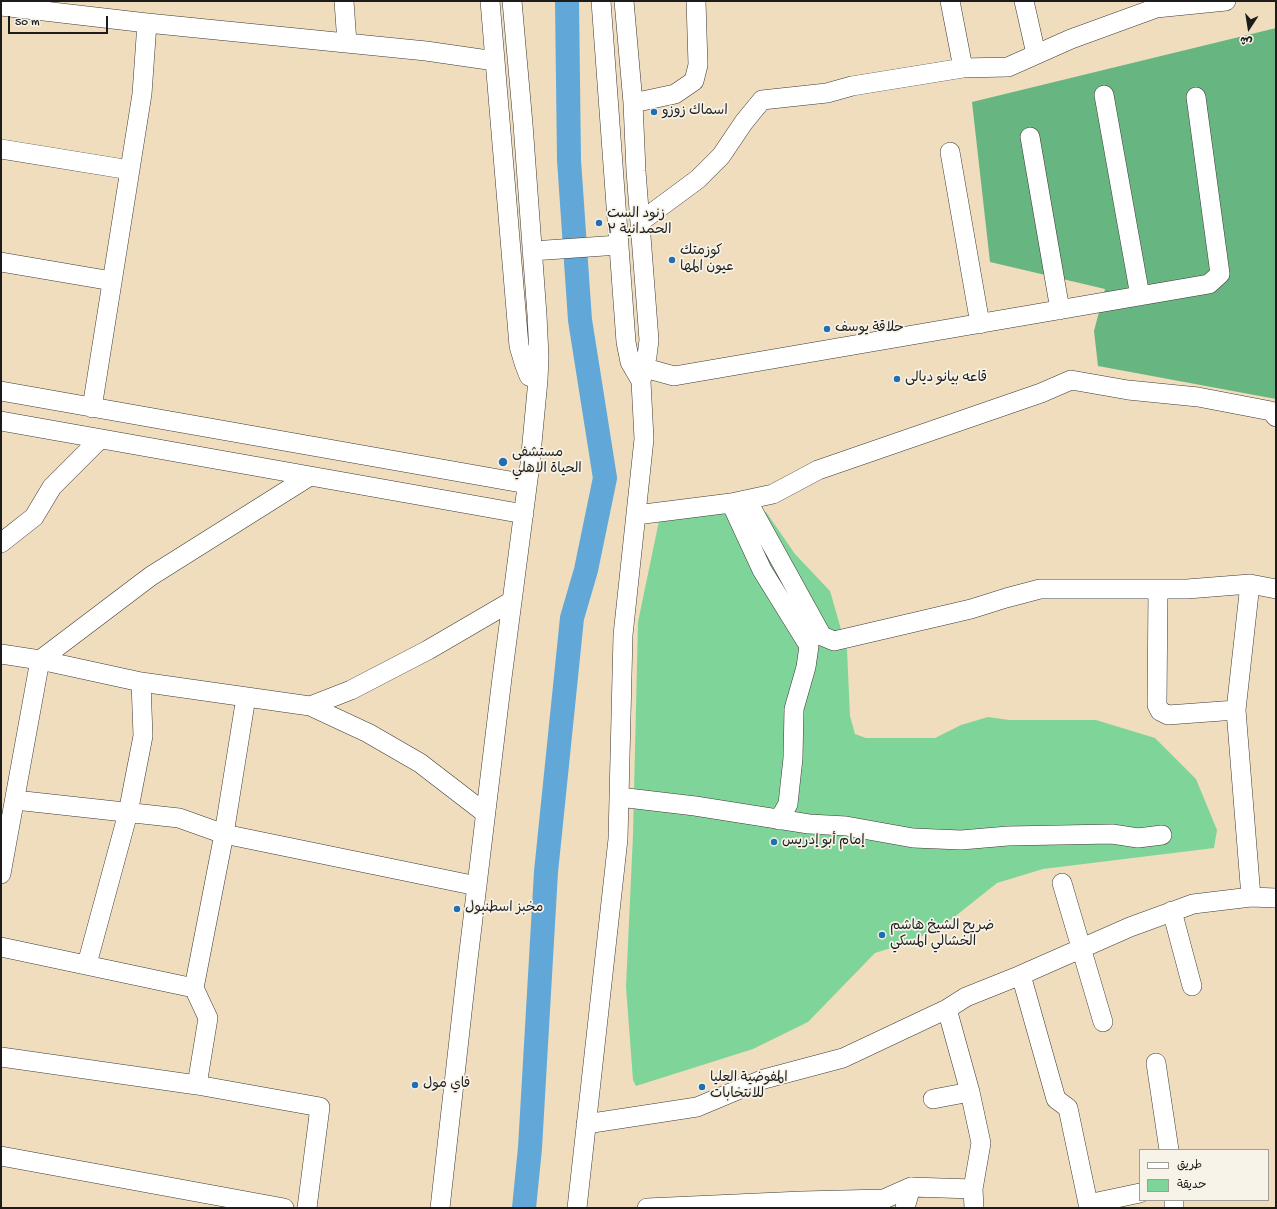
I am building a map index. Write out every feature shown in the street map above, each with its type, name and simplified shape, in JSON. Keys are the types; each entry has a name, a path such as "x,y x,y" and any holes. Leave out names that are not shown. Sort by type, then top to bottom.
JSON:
{"street":[{"path":"344,1 346,43"},
{"path":"490,1 519,346 529,376 538,380"},
{"path":"440,1208 485,813 528,484 538,380 539,356 532,251 512,1"},
{"path":"600,1 626,342 630,362 643,375 674,376 1209,284 1220,274 1196,97"},
{"path":"577,1208 618,839 623,636 644,439 643,375 649,340 636,171 633,103 624,1"},
{"path":"633,103 675,94 694,81 698,65 696,1"},
{"path":"950,1 963,68"},
{"path":"1024,1 1036,54"},
{"path":"640,222 698,180 721,156 744,122 762,100 827,93 852,86 963,68 1008,67 1071,39 1155,5 1226,1"},
{"path":"1,6 147,23 426,51 495,61"},
{"path":"92,408 142,94 147,23"},
{"path":"1104,95 1140,296"},
{"path":"1030,137 1060,310"},
{"path":"1,149 130,170"},
{"path":"950,152 980,324"},
{"path":"613,173 636,171"},
{"path":"532,251 619,245"},
{"path":"1,262 112,281"},
{"path":"636,515 739,501 773,494 818,470 1041,394 1071,380 1128,390 1198,397 1271,411 1276,416"},
{"path":"1,391 528,484"},
{"path":"1,421 524,514"},
{"path":"1,543 34,517 52,487 100,439"},
{"path":"2,862 40,660 151,576 310,476"},
{"path":"739,501 822,636 834,641 971,609 1040,589 1187,589 1250,584 1276,589"},
{"path":"739,501 762,570 809,646 806,667 794,709 793,758 788,804 779,820"},
{"path":"1250,584 1236,710 1251,897"},
{"path":"1158,589 1157,705 1160,711 1168,715 1236,710"},
{"path":"310,706 351,690 428,650 512,601"},
{"path":"1,654 40,660 141,682 310,706 368,733 420,763 485,813"},
{"path":"87,964 128,813 143,736 141,682"},
{"path":"197,1085 208,1018 194,988 224,834 246,697"},
{"path":"619,797 688,805 809,824 846,826 913,838 961,840 1008,836 1112,834 1138,838 1162,835"},
{"path":"14,800 179,818 224,834 477,886"},
{"path":"1062,883 1103,1022"},
{"path":"586,1124 697,1107 764,1078 843,1058 947,1009 966,996 1021,975 1130,927 1192,904 1251,897 1276,898"},
{"path":"1172,911 1192,986"},
{"path":"1,947 87,964 194,988"},
{"path":"1021,975 1056,1099 1068,1108 1088,1206 1139,1193"},
{"path":"947,1009 970,1092 981,1143 973,1189 974,1208"},
{"path":"1,1057 197,1085 320,1106 307,1208"},
{"path":"1156,1064 1169,1149"},
{"path":"933,1099 970,1092"},
{"path":"1,1156 284,1208"},
{"path":"648,1208 802,1204 884,1199 912,1187 973,1189"},
{"path":"905,1208 912,1187"}],"green space":[{"path":"1276,28 1276,399 1098,366 1094,331 1105,289 990,262 972,102"},
{"path":"726,512 766,512 795,554 830,591 847,650 850,716 855,734 866,738 935,738 961,725 988,717 1009,720 1096,720 1155,738 1196,779 1217,830 1214,848 1043,869 997,883 943,926 907,943 875,953 808,1022 753,1049 636,1086 633,1080 626,987 633,835 638,622 660,516"}],"waterway":[{"path":"524,1208 530,1148 546,872 572,618 586,570 605,478 580,320 569,160 567,1"}],"place":[{"name":"اسماك زوزو","path":"654,112"},
{"name":"زنود الست الحمدانية ٣","path":"599,223"},
{"name":"كوزمتك عيون المها","path":"672,260"},
{"name":"حلاقة يوسف","path":"827,329"},
{"name":"قاعه بيانو ديالى","path":"897,379"},
{"name":"مستشفى الحياة الاهلي","path":"503,462"},
{"name":"إمام أبو إدريس","path":"774,842"},
{"name":"مخبز اسطنبول","path":"457,909"},
{"name":"ضريح الشيخ هاشم الخشالي المسكي","path":"882,935"},
{"name":"فاي مول","path":"415,1085"},
{"name":"المفوضية العليا للانتخابات","path":"702,1087"}]}
